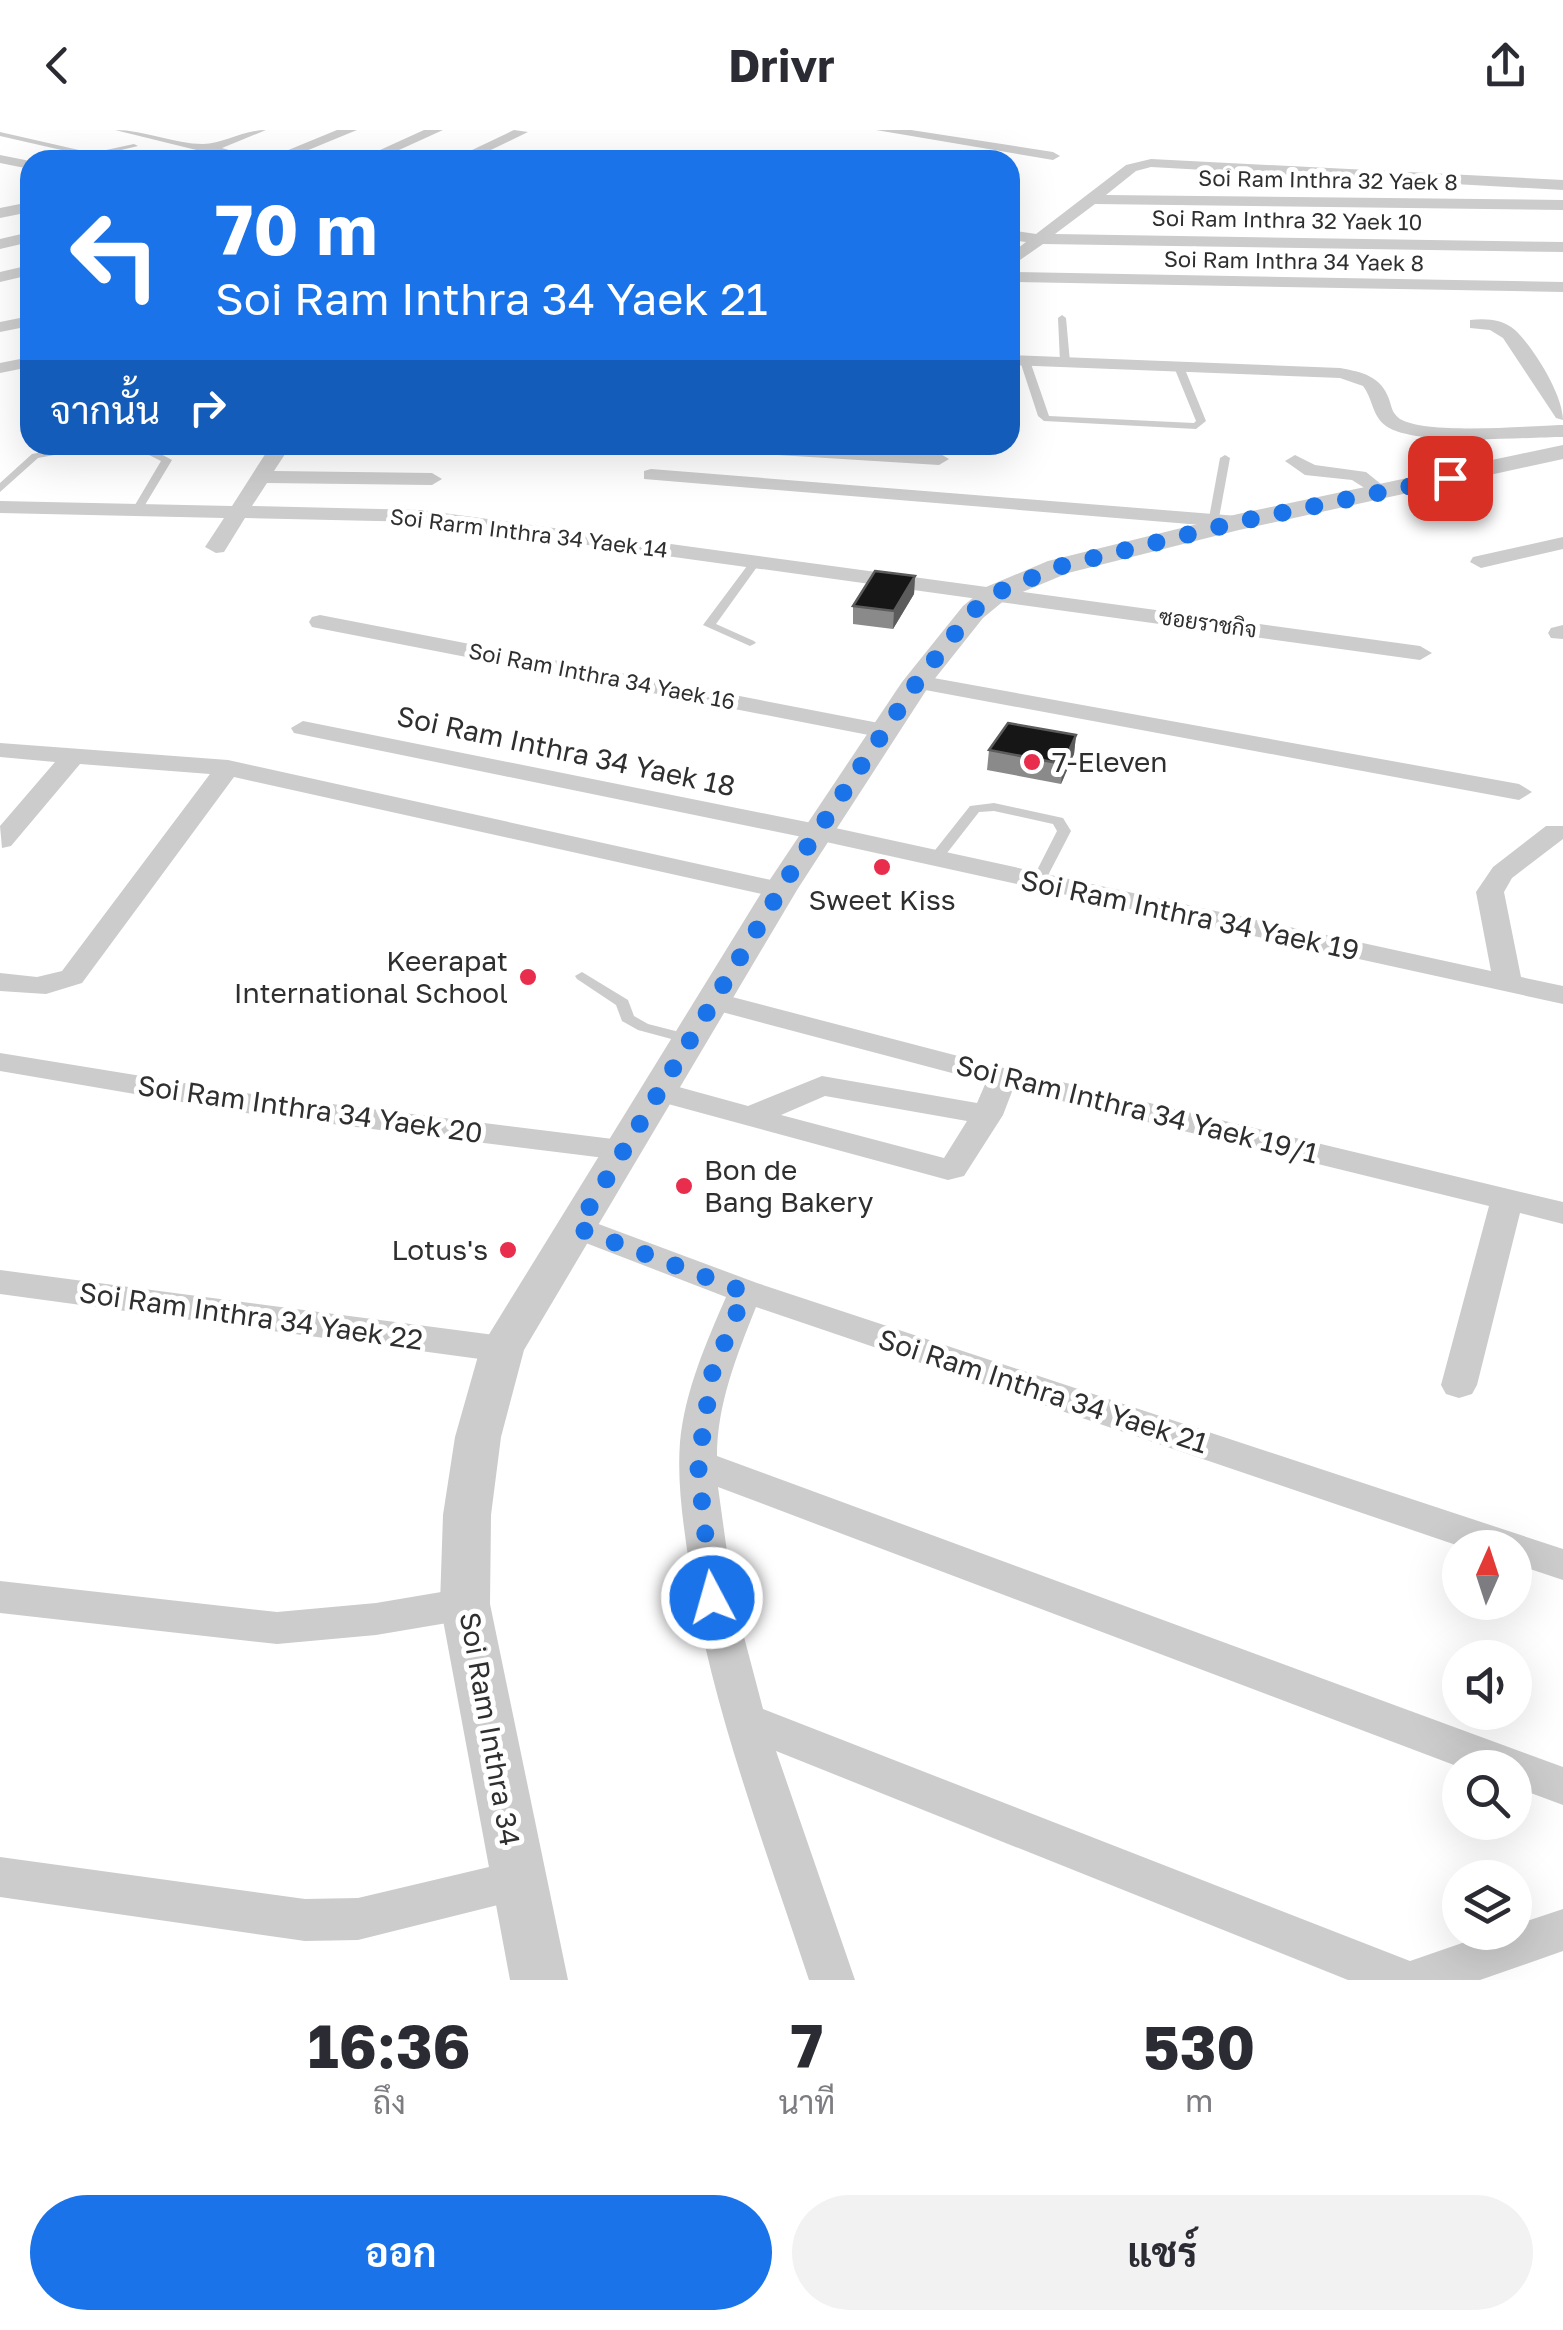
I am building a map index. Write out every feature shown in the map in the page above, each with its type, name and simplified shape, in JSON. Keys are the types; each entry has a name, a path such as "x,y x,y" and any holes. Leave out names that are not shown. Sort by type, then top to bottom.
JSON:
{"street":[{"path":"122,130 211,150"},
{"path":"203,150 259,130"},
{"path":"297,150 350,130"},
{"path":"388,150 436,130"},
{"path":"882,130 1014,150"},
{"path":"480,150 520,132"},
{"path":"1020,151 1053,156"},
{"path":"1020,254 1131,168 1168,163 1563,185"},
{"name":"Soi Ram Inthra 32 Yaek 8","path":"1093,199 1563,205"},
{"name":"Soi Ram Inthra 32 Yaek 10","path":"1020,236 1563,247"},
{"name":"Soi Ram Inthra 34 Yaek 8","path":"1020,278 1563,287"},
{"path":"1476,324 1494,325 1509,334 1563,414"},
{"path":"1020,360 1363,376 1374,382 1387,418 1398,426 1561,449"},
{"name":"Soi Ram Inthra 34","path":"539,1980 466,1604 467,1515 478,1437 502,1350 780,890 884,731 972,612 996,593 1058,567 1226,520 1382,493 1561,449"},
{"path":"216,547 276,455"},
{"path":"784,486 793,455"},
{"path":"866,455 939,459"},
{"path":"1294,460 1310,470 1369,477 1382,493"},
{"path":"651,476 1226,520"},
{"path":"264,477 432,480"},
{"name":"Soi Rarm Inthra 34 Yaek 14","path":"0,507 421,516 996,593"},
{"path":"1481,562 1563,543"},
{"name":"ซอยราชกิจ","path":"996,593 1420,653"},
{"name":"Soi Ram Inthra 34 Yaek 16","path":"320,622 884,731"},
{"path":"917,682 1518,792"},
{"name":"Soi Ram Inthra 34 Yaek 18","path":"304,728 817,832"},
{"path":"0,750 228,768 780,890"},
{"path":"2,840 74,755"},
{"path":"0,982 37,986 58,984 72,976 228,768"},
{"name":"Soi Ram Inthra 34 Yaek 19","path":"817,832 1563,995"},
{"path":"1508,985 1490,892 1502,874 1554,832"},
{"name":"Soi Ram Inthra 34 Yaek 19/1","path":"712,1001 1003,1078 1563,1213"},
{"name":"Soi Ram Inthra 34 Yaek 20","path":"0,1062 252,1104 621,1150"},
{"path":"657,1091 948,1170 953,1169 988,1115 1003,1078"},
{"path":"751,1116 822,1086 988,1115"},
{"path":"1459,1385 1507,1199"},
{"name":"Soi Ram Inthra 34 Yaek 21","path":"577,1228 745,1292 1460,1530"},
{"name":"Soi Ram Inthra 34 Yaek 22","path":"0,1282 502,1350"},
{"path":"745,1292 712,1374 698,1464 712,1598 832,1980"},
{"path":"698,1464 1466,1750"},
{"name":"Soi Ram Inthra 34 Yaek 21","path":"1532,1554 1563,1564"},
{"path":"0,1597 277,1628 376,1620 466,1604"},
{"path":"748,1722 1402,1980"},
{"path":"1532,1775 1563,1786"},
{"path":"0,1877 306,1920 358,1919 518,1880"},
{"path":"1418,1980 1563,1930"}],"lane":[{"path":"0,134 70,150"},
{"path":"107,150 147,137"},
{"path":"1062,318 1065,362"},
{"path":"1020,366 1047,419 1196,426 1201,421 1179,367"},
{"path":"0,488 40,455"},
{"path":"137,510 167,460 157,455"},
{"path":"1226,458 1226,520"},
{"path":"750,643 710,625 757,560"},
{"path":"935,859 975,809 994,807 1058,821 1064,831 1038,882"},
{"path":"582,976 623,1003 627,1018 643,1027 690,1039"}],"building":[{"path":"875,571 915,576 894,611 853,606"},
{"path":"1008,723 1076,735 1063,764 989,750"}],"place":[{"name":"7-Eleven","path":"1032,762"},
{"name":"Sweet Kiss","path":"882,867"},
{"name":"Keerapat International School","path":"528,977"},
{"name":"Bon de Bang Bakery","path":"684,1186"},
{"name":"Lotus's","path":"508,1250"}],"route":[{"path":"712,1598 698,1464 712,1374 745,1292 577,1228 780,890 867,756 917,682 972,612 996,593 1026,578 1135,546 1450,478"}]}
